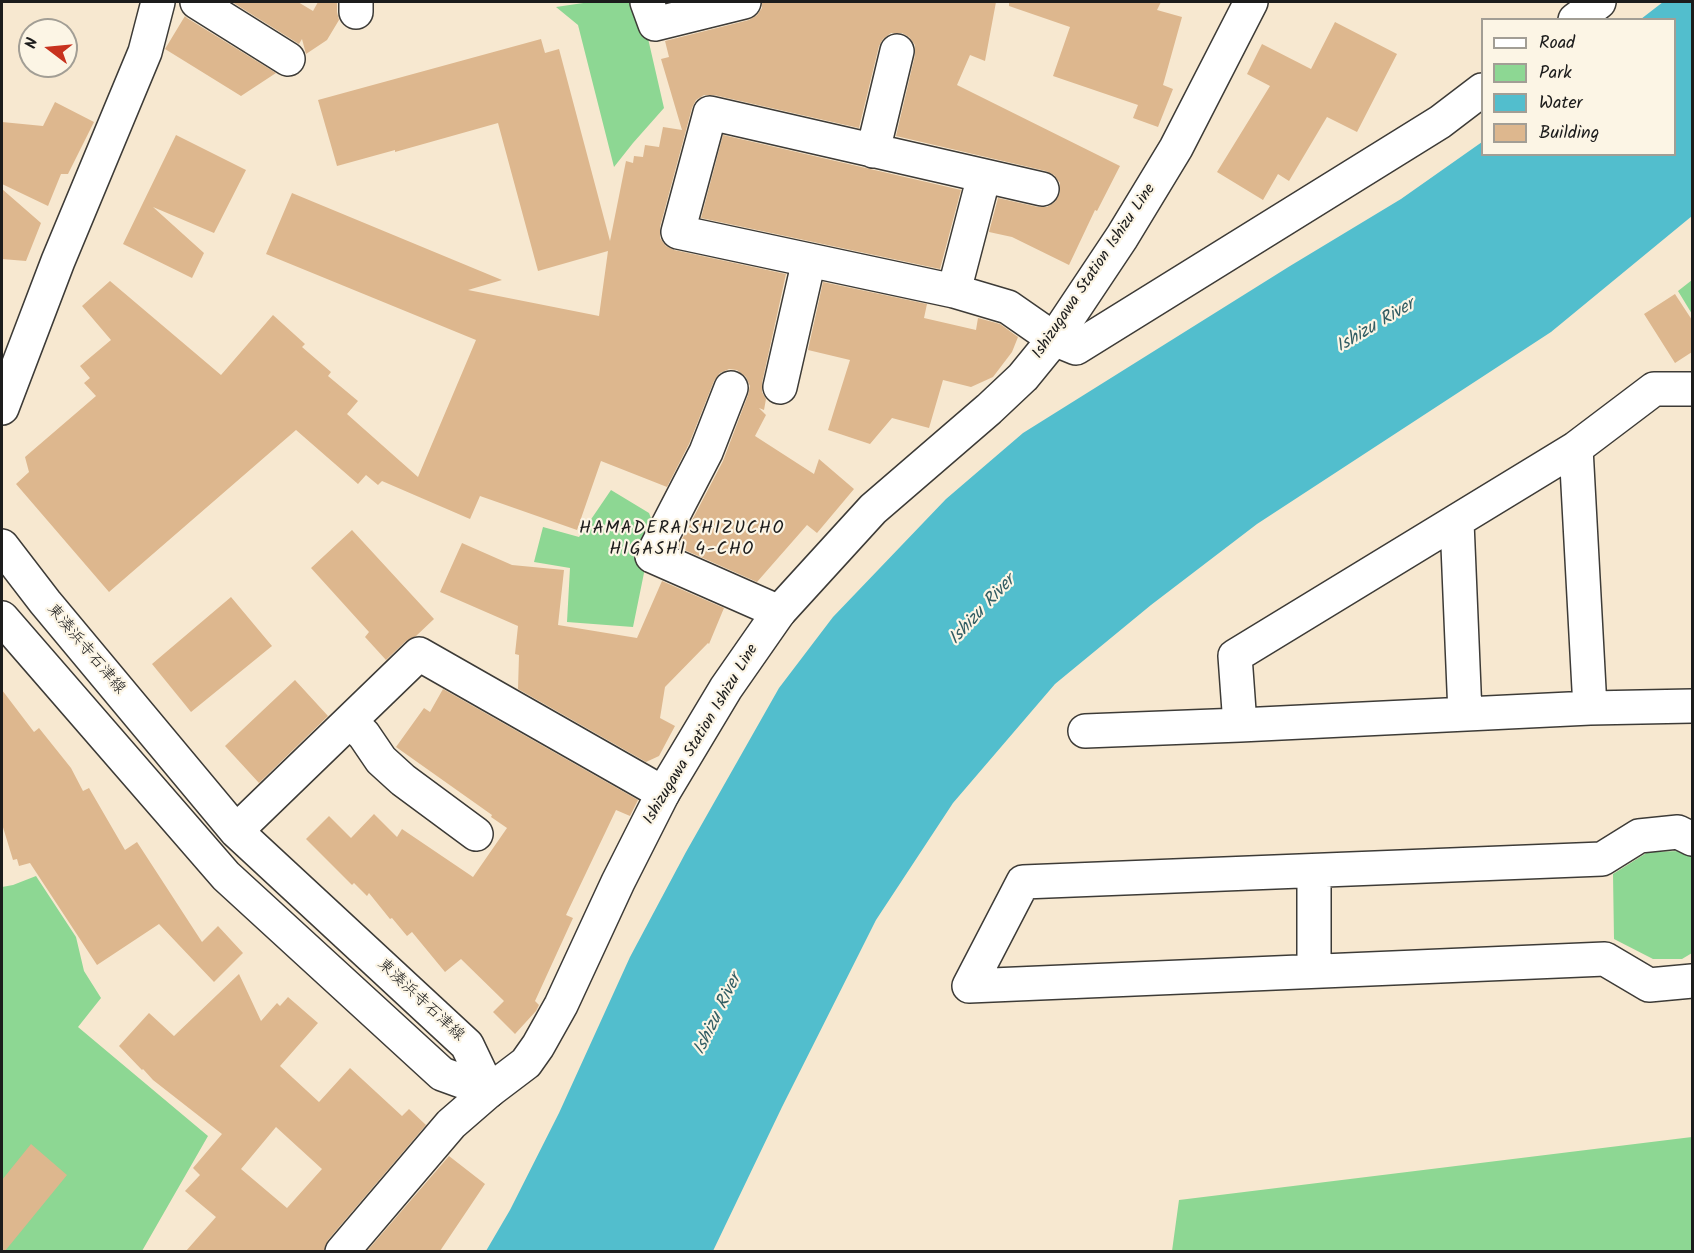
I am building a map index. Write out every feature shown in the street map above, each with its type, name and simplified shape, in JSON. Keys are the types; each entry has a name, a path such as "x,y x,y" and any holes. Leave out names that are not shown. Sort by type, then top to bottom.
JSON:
{"street":[{"path":"2,408 58,261 145,52 158,2"},
{"path":"197,2 288,59"},
{"path":"647,2 655,24 744,2"},
{"name":"Ishizugawa Station Ishizu Line","path":"342,1251 451,1124 526,1063 538,1046 561,1005 618,882 663,793 726,688 779,612 873,509 1023,377 1054,339 1122,237 1176,148 1251,2"},
{"path":"1578,18 1599,2"},
{"path":"873,151 897,51"},
{"path":"1042,189 710,113 678,232 954,291 1008,307 1054,339 1076,348 1440,122 1481,91"},
{"path":"954,291 984,176"},
{"path":"780,387 808,260"},
{"path":"731,388 706,452 652,556 779,612"},
{"path":"1240,725 1235,656 1576,448 1654,389 1692,389"},
{"path":"1576,448 1590,708"},
{"path":"1457,522 1465,714"},
{"name":"東湊浜寺石津線","path":"3,550 236,831 467,1045 489,1091"},
{"path":"2,618 226,876 442,1074 489,1091"},
{"path":"236,831 419,654 663,793"},
{"path":"1085,731 1692,705"},
{"path":"350,721 364,735 381,760 396,774 476,834"},
{"path":"1692,839 1678,832 1639,836 1602,859 1023,882 969,986 1605,959 1649,985 1692,981"},
{"path":"1314,871 1314,971"}],"green space":[{"path":"590,2 635,2 644,21 664,108 614,167 578,25 556,7"},
{"path":"1692,280 1692,314 1678,291"},
{"path":"611,490 649,513 654,526 634,557 645,568 633,627 567,622 570,568 534,562 543,527 579,537"},
{"path":"1680,851 1692,857 1692,953 1682,959 1653,959 1614,939 1613,874 1648,852"},
{"path":"36,876 76,937 84,971 101,998 78,1027 208,1136 142,1251 2,1252 2,887"},
{"path":"1692,1137 1692,1251 1172,1251 1179,1200"}],"water":[{"name":"Ishizu River","path":"1663,2 1692,2 1692,216 1551,332 1257,524 1151,605 1055,684 953,803 876,920 713,1251 486,1251 510,1210 559,1113 630,957 686,852 779,688 833,617 946,499 1023,433 1401,199 1481,143 1481,156 1676,156 1676,18 1642,18"}],"building":[{"path":"232,2 298,2 313,11 318,2 337,2 339,20 327,40 306,54 302,39 299,44"},
{"path":"762,2 996,2 985,61 970,55 957,85 1120,166 1097,211 1095,210 1069,265 1012,237 989,232 998,198 1038,207 1047,207 1055,202 1060,193 1060,183 1054,175 1046,171 896,136 915,55 915,45 909,37 902,33 891,33 883,39 879,46 859,128 714,95 704,95 696,100 660,227 660,238 666,246 674,250 786,274 762,383 762,392 766,399 764,410 759,408 766,415 755,436 814,474 819,459 854,489 817,533 807,525 757,582 678,547 723,461 748,395 750,386 746,377 737,370 729,369 720,373 714,381 689,444 667,487 601,461 577,530 480,496 470,519 382,481 378,485 366,475 358,484 296,430 109,592 16,484 29,472 25,457 96,396 84,383 90,378 80,366 111,340 82,306 110,281 221,375 273,315 305,344 302,347 331,372 328,376 358,401 347,414 418,477 476,340 266,254 292,193 502,280 468,290 599,316 608,251 538,271 498,123 337,166 318,100 541,39 545,53 559,49 610,241 626,161 633,163 634,156 643,157 645,145 659,147 663,127 682,130 661,59 669,57 665,41 749,20 757,15 762,8"},
{"path":"1009,2 1161,2 1157,10 1182,17 1163,85 1173,89 1158,127 1133,118 1138,105 1053,76 1070,27 1009,6"},
{"path":"185,16 276,73 241,96 165,49"},
{"path":"1335,22 1397,54 1357,132 1327,117 1289,181 1278,174 1263,200 1217,172 1270,86 1247,74 1262,44 1311,69"},
{"path":"55,102 94,122 68,174 61,174 48,206 2,184 2,122 43,126"},
{"path":"176,135 246,170 214,233 153,207 204,253 192,278 123,244"},
{"path":"723,135 961,190 940,269 701,218"},
{"path":"2,189 41,223 26,261 2,259"},
{"path":"823,282 927,304 924,318 976,330 978,318 1000,324 1018,337 1012,352 993,377 971,387 943,380 929,428 892,418 870,444 828,430 850,360 808,350"},
{"path":"1675,294 1692,320 1692,352 1675,363 1644,314"},
{"path":"352,530 434,619 386,660 365,637 369,632 311,568"},
{"path":"462,543 512,565 564,570 558,625 637,638 662,581 724,608 709,644 665,687 660,718 675,726 659,756 646,762 518,689 519,655 515,654 518,626 440,592"},
{"path":"231,597 272,646 191,712 152,664"},
{"path":"295,680 328,716 259,783 225,746"},
{"path":"443,689 638,800 630,816 616,810 566,915 573,918 535,1001 539,1005 515,1034 493,1012 504,1001 461,959 445,972 412,932 407,936 369,893 367,896 354,883 352,885 306,839 329,816 351,838 374,814 397,837 402,829 473,877 507,828 396,747 424,708 430,712"},
{"path":"2,690 34,732 39,728 71,768 83,791 89,788 125,850 137,842 202,942 218,926 243,953 214,982 159,924 97,965 30,863 19,866 17,859 13,860 2,824"},
{"path":"239,974 261,1021 277,1003 280,1006 288,997 318,1023 280,1066 319,1102 350,1068 402,1116 409,1109 426,1125 328,1240 324,1251 186,1251 216,1217 185,1191 200,1175 193,1168 222,1134 153,1080 119,1046 149,1013 174,1036","holes":["276,1127 322,1169 287,1208 241,1169"]},
{"path":"31,1144 67,1175 5,1251 2,1251 2,1180"},
{"path":"449,1156 485,1184 440,1251 367,1251"}],"district":[{"name":"HAMADERAISHIZUCHO HIGASHI 4-CHO","path":"682,540"}]}
